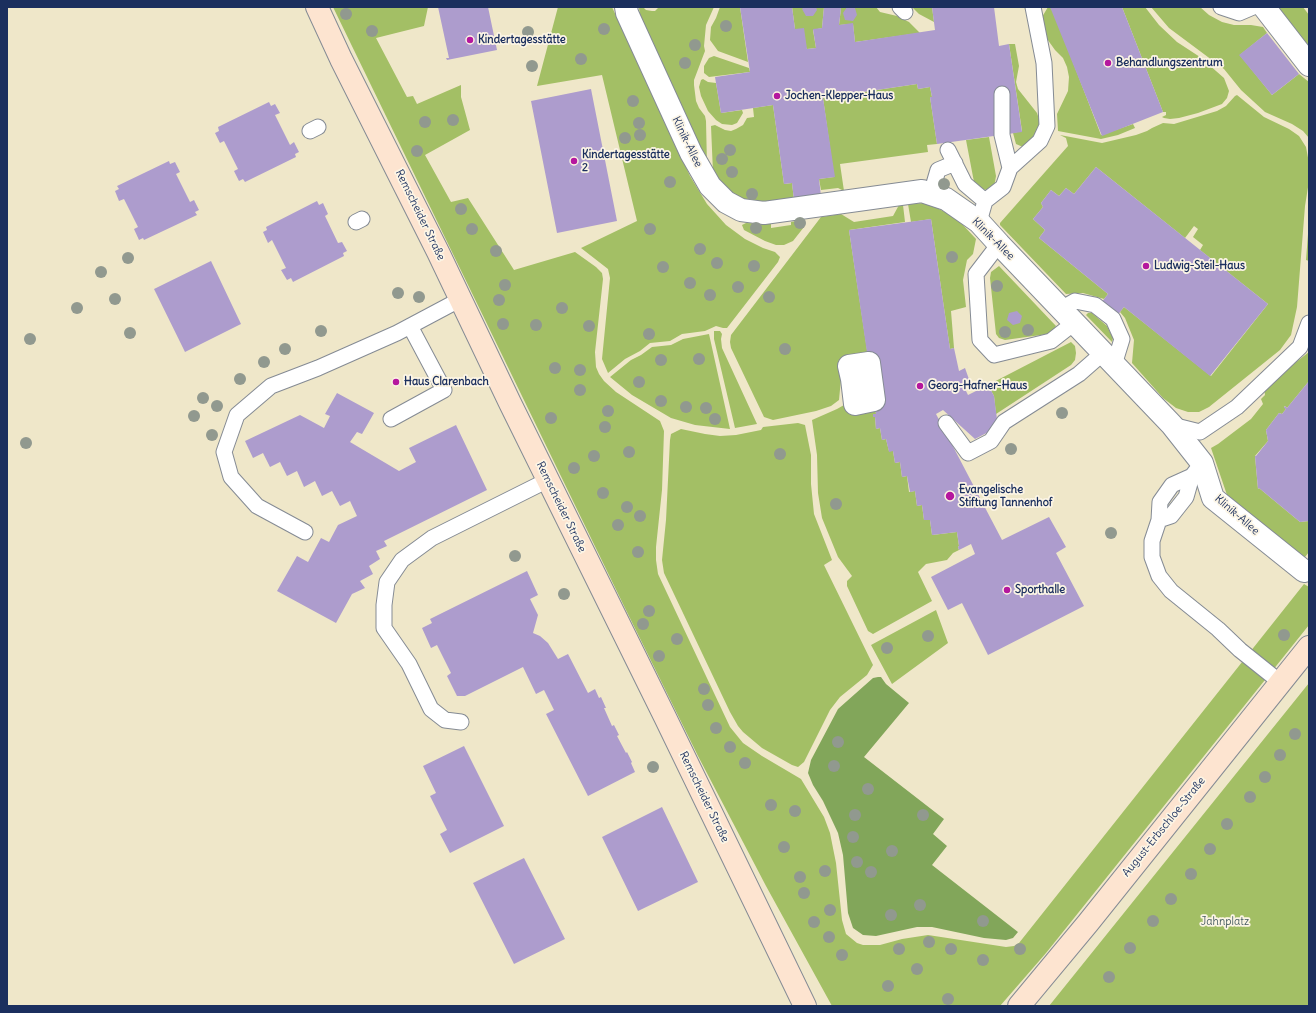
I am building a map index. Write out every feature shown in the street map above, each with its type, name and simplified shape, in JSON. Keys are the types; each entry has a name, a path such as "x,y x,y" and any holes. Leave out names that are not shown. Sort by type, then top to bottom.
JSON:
{"main road":[{"name":"Remscheider Straße","path":"317,7 461,299 805,1006"},
{"name":"August-Erbschloe-Straße","path":"1019,1006 1088,923 1309,647"}],"street":[{"name":"Klinik-Allee","path":"626,7 627,13 691,153 710,186 726,202 741,210 764,213 872,192 922,191 946,199 979,222 1172,425 1213,498 1223,512 1307,568"},
{"path":"1264,7 1309,65"}],"lane":[{"path":"979,222 985,200 1004,187 1010,168 1040,141 1047,126 1044,64 1033,7"},
{"path":"1221,7 1239,13 1253,7"},
{"path":"1002,94 1002,135 1010,168"},
{"path":"931,194 938,170 952,157 965,184 985,200"},
{"path":"946,423 968,453 991,442 1004,422 1079,374 1109,359 1122,339 1113,319 1095,305 1076,301 1051,341 994,355 980,340 976,274 999,244"},
{"path":"305,532 257,506 231,477 224,452 237,415 271,386 318,368 397,333 461,299"},
{"path":"1172,425 1200,432 1237,407 1300,347 1309,324"},
{"path":"390,418 444,390 410,326"},
{"path":"1197,469 1172,485 1160,502 1159,520 1152,541 1152,557 1159,576 1171,591 1218,628 1240,650 1280,682"},
{"path":"461,722 445,720 431,709 409,664 384,628 384,605 387,582 402,560 432,538 548,480"}],"green space":[{"path":"333,7 428,7 424,26 376,38 407,97 413,96 417,104 461,85 461,97 470,130 425,155 451,202 468,198 514,270 575,252 602,273 603,279 595,352 596,367 604,381 616,392 660,421 664,431 662,490 656,547 658,574 730,727 743,743 801,779 824,817 830,833 836,863 842,920 846,934 857,943 863,945 880,945 902,939 928,935 1006,947 1014,946 1019,943 1304,584 1309,587 1309,625 1046,953 1000,1006 832,1006 766,886 698,756"},
{"path":"558,7 612,7 690,176 707,204 726,225 745,239 775,252 780,257 778,262 727,328 716,326 705,331 682,334 670,341 650,343 640,351 625,359 608,373 602,359 610,278 608,269 581,248 637,221 602,75 537,86"},
{"path":"639,7 643,7 646,10 655,11 659,7 714,7 706,25 705,51 694,80 696,101 705,116 706,121 707,166 640,17"},
{"path":"720,7 740,7 748,62 718,51 710,40 711,27"},
{"path":"792,7 824,7 822,28 813,30 816,48 807,49 795,29"},
{"path":"876,7 880,12 897,16 909,22 920,33 855,42 853,24 839,25 841,8"},
{"path":"912,7 932,7 934,22 919,14"},
{"path":"1048,7 1050,7 1054,13 1101,135 1133,124 1135,128 1118,135 1101,139 1058,131 1057,114 1068,91 1069,77 1063,58 1045,36 1042,17"},
{"path":"1122,7 1145,7 1159,25 1177,42 1200,57 1224,78 1229,91 1227,98 1222,104 1179,118 1170,119 1162,117 1166,115 1166,112 1163,112"},
{"path":"1151,7 1200,7 1209,15 1222,22 1234,25 1263,27 1267,33 1240,55 1272,95 1299,74 1309,82 1309,138 1303,131 1292,124 1265,112 1241,90 1224,69 1169,28"},
{"path":"1275,7 1303,7 1309,15 1309,47"},
{"path":"1009,44 1015,44 1019,66 1016,82 1018,89 1037,113 1039,119 1039,132 1023,147 1016,144 1013,133 1022,131"},
{"path":"714,56 749,68 750,72 709,77 704,73 704,66 709,58"},
{"path":"703,79 708,82 716,83 721,113 742,110 743,113 737,123 732,125 722,124 708,111 701,96 699,87 701,80"},
{"path":"917,84 918,89 930,87 932,97 930,97 937,144 927,145 928,152 840,164 844,191 838,188 821,190 819,179 834,177 823,98"},
{"path":"1237,95 1264,117 1289,129 1299,136 1306,147 1309,163 1309,181 1305,206 1297,307 1291,335 1280,350 1209,407 1199,412 1188,412 1176,408 1163,398 1132,363 1134,340 1125,318 1120,312 1124,307 1211,376 1268,304 1200,250 1203,245 1193,237 1198,229 1194,226 1185,238 1096,167 1074,194 1066,188 1059,196 1051,190 1041,203 1043,207 1033,219 1045,230 1039,238 1108,294 1104,299 1083,293 1066,294 1000,225 1000,223 1068,146 1066,138 1060,135 1102,143 1136,135 1163,123 1174,124 1217,111 1226,106"},
{"path":"773,105 784,184 792,183 794,200 773,204 746,200 733,194 713,173 711,126 715,125 731,131 743,125 747,118 754,117 753,108"},
{"path":"989,137 996,176 994,186 987,190 981,189 974,182 966,140"},
{"path":"925,203 951,215 976,239 973,254 967,260 963,280 966,307 951,311 954,348 950,349 931,219 911,222 908,204"},
{"path":"899,205 903,205 905,222 849,230 869,363 841,379 839,400 831,406 816,411 773,420 764,417 731,348 731,335 821,217 841,214 854,222 893,216"},
{"path":"802,220 805,221 804,227 793,241 784,245 776,245 765,241 744,230 742,225 746,223 771,224 771,228 791,225 791,222"},
{"path":"1309,221 1309,261 1306,260"},
{"path":"999,266 1056,326 1052,332 1048,334 1005,340 999,338 996,334 990,278 991,272"},
{"path":"1088,313 1092,313 1107,326 1113,338 1112,342 1086,315"},
{"path":"714,331 720,331 722,334 722,348 757,424 735,428 714,339"},
{"path":"709,334 730,429 695,425 671,418 632,395 610,377 631,360 652,347 671,345 683,339"},
{"path":"1071,342 1075,346 1076,353 1075,360 1071,365 996,414 994,396 988,385"},
{"path":"1309,352 1309,381 1287,408 1285,406 1284,407 1286,409 1282,414 1279,413 1266,430 1268,441 1255,456 1258,489 1259,488 1300,522 1309,521 1309,552 1305,557 1300,558 1227,495 1211,448 1251,419 1263,404 1261,399 1265,395 1264,387"},
{"path":"846,400 874,400 876,414 873,414 873,417 875,417 876,429 880,428 882,440 886,439 889,451 893,451 895,463 900,462 902,477 907,476 909,492 915,491 917,506 922,505 924,520 930,520 932,535 957,532 959,546 959,550 953,553 947,560 926,564 918,572 932,601 873,634 868,631 847,586 847,581 852,576 838,557 822,518 818,493 817,455 812,420 844,405"},
{"path":"798,423 805,425 811,455 811,484 814,514 832,560 824,565 873,665 867,675 840,697 830,710 804,762 798,767 762,748 738,726 664,573 662,560 671,434 681,429 720,436 736,435 761,430 763,427"},
{"path":"936,610 948,643 892,684 871,645"},
{"path":"881,677 886,684 909,703 864,757 944,819 933,834 947,846 932,865 1018,932 1013,938 1006,940 984,938 932,927 917,927 876,936 863,935 853,928 848,913 843,855 838,833 808,773 811,760 838,709 873,678"},
{"name":"Jahnplatz","path":"1309,683 1309,1006 1049,1006"}],"building":[{"name":"Kindertagesstätte","path":"438,7 488,7 497,50 447,60 446,58 449,58"},
{"name":"Jochen-Klepper-Haus","path":"740,7 792,7 795,29 804,28 807,49 816,48 813,29 822,28 824,7 843,7 841,8 839,25 853,23 855,42 935,30 932,7 994,7 999,46 1009,44 1022,132 937,144 930,97 932,97 930,87 918,89 917,84 823,98 835,177 819,179 821,196 794,200 792,183 784,184 773,105 721,113 715,77 750,72"},
{"path":"804,7 816,7 817,10 813,16 806,16 802,9"},
{"path":"847,7 855,8 857,15 853,21 845,20 843,13"},
{"name":"Behandlungszentrum","path":"1050,7 1122,7 1163,112 1102,136"},
{"path":"1267,33 1299,74 1272,95 1239,55"},
{"name":"Kindertagesstätte 2","path":"591,89 617,221 557,233 531,101"},
{"path":"269,102 271,106 275,104 280,113 275,115 290,145 294,142 299,152 295,154 296,157 245,182 243,179 239,181 234,171 238,169 224,141 220,143 215,133 219,131 218,127"},
{"path":"169,161 170,164 175,162 180,172 176,174 190,202 194,200 199,210 195,212 197,215 144,240 143,238 139,240 134,229 138,227 124,199 119,201 115,191 119,189 117,186"},
{"name":"Ludwig-Steil-Haus","path":"1096,167 1268,304 1210,376 1124,307 1109,326 1093,313 1108,294 1039,238 1045,230 1033,219 1043,207 1041,203 1051,190 1059,196 1066,188 1074,194"},
{"path":"317,201 319,205 323,203 328,214 325,216 338,243 342,242 347,251 343,253 344,256 293,282 291,278 287,280 281,270 286,268 272,240 268,243 263,232 267,230 266,227"},
{"name":"Georg-Hafner-Haus","path":"931,219 950,349 954,348 959,371 965,368 971,385 964,387 968,395 988,385 994,396 998,427 975,439 943,410 936,414 1002,540 1049,517 1066,547 1056,553 1084,606 988,655 962,603 948,610 931,577 975,554 971,544 959,550 957,532 932,535 930,520 924,520 922,505 917,506 915,491 910,492 907,476 902,477 900,462 895,463 893,451 889,452 886,439 882,440 880,428 876,429 875,417 873,417 873,414 876,414 849,230"},
{"path":"211,261 241,324 185,352 154,289"},
{"path":"1017,311 1022,316 1020,323 1013,325 1007,320 1009,313"},
{"path":"1309,381 1309,521 1300,522 1259,488 1258,489 1255,456 1268,441 1266,430 1279,413 1282,414 1286,409 1284,408 1285,406 1287,408"},
{"path":"337,393 374,413 362,434 357,432 350,442 399,471 416,462 409,448 456,425 487,490 384,541 387,546 376,551 380,559 369,566 373,574 360,581 365,588 352,594 336,623 277,591 297,556 308,562 321,538 329,542 338,525 357,516 350,501 340,506 332,491 322,496 315,481 304,487 297,471 287,476 280,462 270,467 263,453 253,458 245,441 300,415 324,428 330,416 325,414"},
{"path":"527,571 538,595 530,599 538,615 533,633 540,636 548,643 558,659 568,654 588,693 595,689 599,698 601,697 612,726 614,725 619,735 617,736 632,762 631,763 635,772 588,796 546,714 554,710 544,690 536,694 523,667 465,696 457,696 447,676 451,673 437,645 431,648 422,628 432,623 430,619"},
{"path":"464,746 504,826 450,853 440,834 447,830 430,796 436,793 423,766"},
{"path":"662,807 698,882 638,911 602,837"},
{"path":"524,858 565,939 514,964 473,883"}],"place":[{"name":"Kindertagesstätte","path":"470,40"},
{"name":"Behandlungszentrum","path":"1108,63"},
{"name":"Jochen-Klepper-Haus","path":"777,96"},
{"name":"Kindertagesstätte 2","path":"574,161"},
{"name":"Ludwig-Steil-Haus","path":"1146,266"},
{"name":"Haus Clarenbach","path":"396,382"},
{"name":"Georg-Hafner-Haus","path":"920,386"},
{"name":"Evangelische Stiftung Tannenhof","path":"950,496"},
{"name":"Sporthalle","path":"1007,590"}]}
